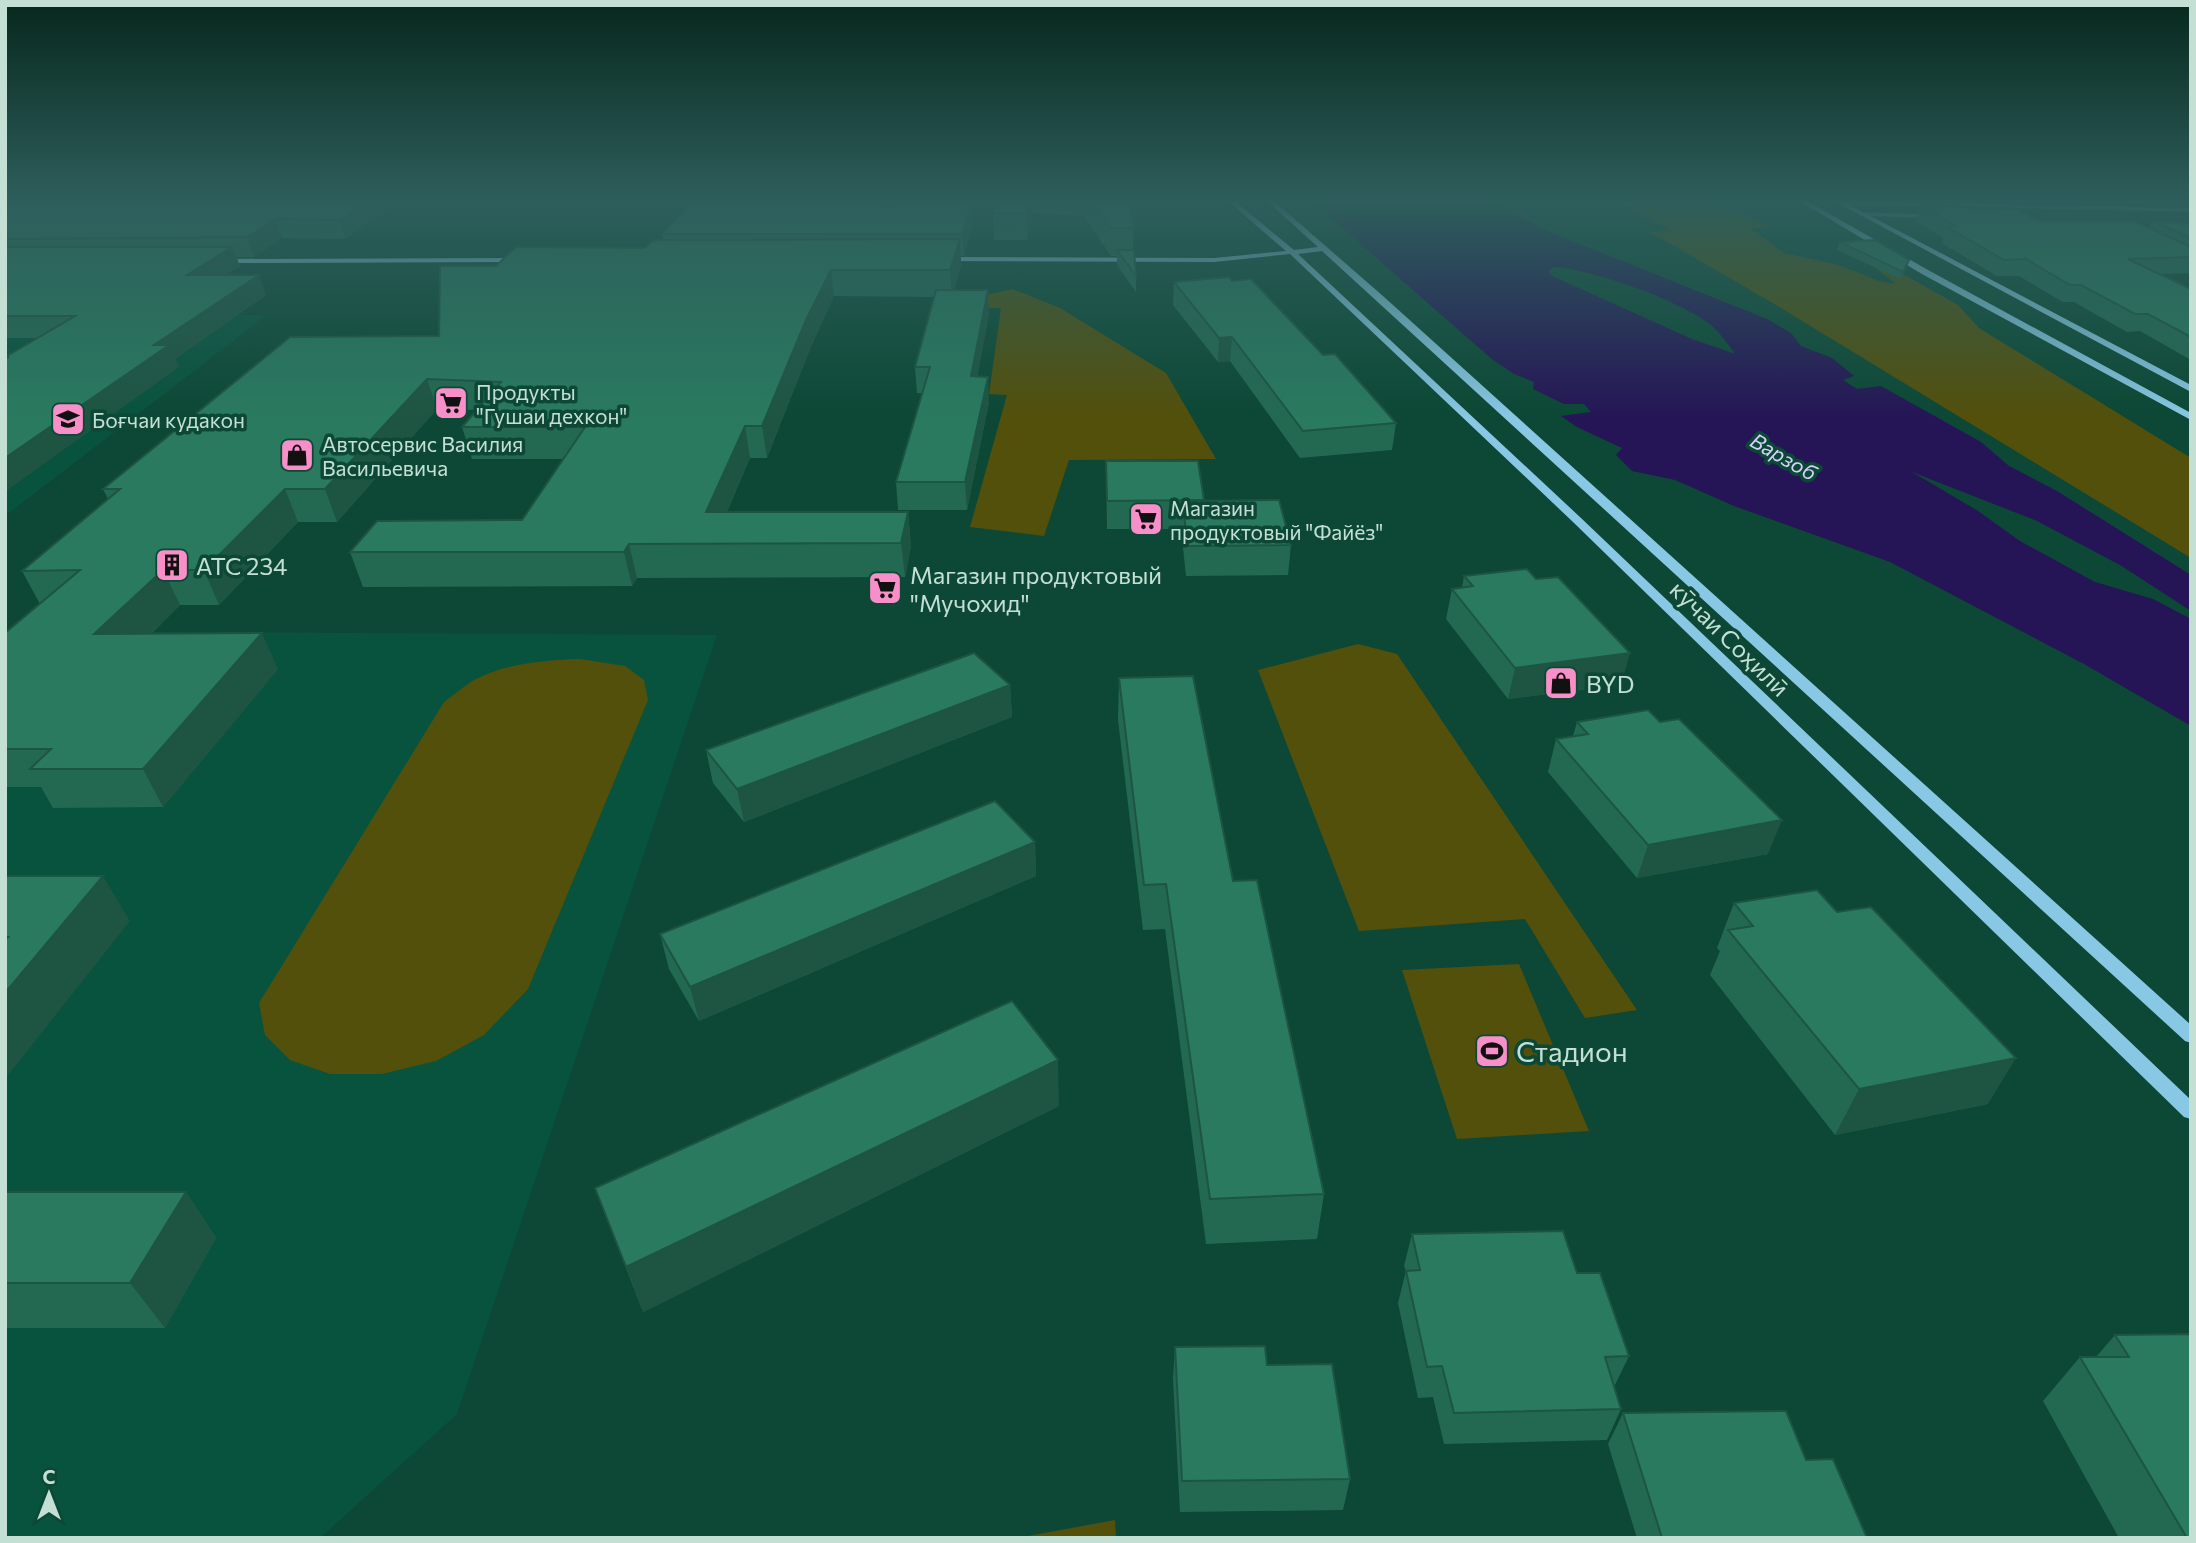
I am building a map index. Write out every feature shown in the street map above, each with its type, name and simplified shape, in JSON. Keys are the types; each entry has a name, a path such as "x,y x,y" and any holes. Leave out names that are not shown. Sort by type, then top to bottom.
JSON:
{"main road":[{"name":"кӯчаи Соҳилӣ","path":"1317,274 1577,520 2191,1112"},
{"path":"1352,274 2191,1037"},
{"path":"1929,274 2191,417"},
{"path":"1973,274 2191,389"}],"shaded area":[{"path":"1723,274 1862,274 1896,284 1883,274 1903,274 1958,305 1979,328 2191,458 2191,558"},
{"path":"1012,289 1060,308 1166,373 1216,459 1069,460 1044,536 970,527 1007,395 989,394 1001,308 967,309 969,299"},
{"name":"Боғчаи кудакон","path":"88,314 267,315 5,516 5,322"},
{"path":"5,631 717,635 457,1414 320,1538 5,1538"},
{"path":"1358,644 1397,654 1637,1010 1585,1018 1525,919 1359,931 1258,670"},
{"path":"580,659 625,666 644,680 648,700 528,989 484,1035 436,1061 382,1074 330,1074 290,1060 265,1035 259,1003 444,702 476,679 501,669"},
{"name":"Стадион","path":"1519,964 1589,1131 1457,1139 1402,970"},
{"path":"1115,1520 1116,1538 1017,1538"}],"water":[{"name":"Варзоб","path":"1394,274 1550,274 1692,339 1735,354 1711,325 1679,306 1636,288 1590,274 1655,274 1767,319 1791,333 1801,346 1832,358 1854,376 1843,380 1857,389 1881,386 1981,442 2009,466 2057,491 2191,575 2191,611 2120,565 2037,521 1912,472 1978,511 2020,541 2095,582 2153,599 2191,619 2191,726 2084,664 1890,562 1734,506 1675,480 1632,471 1616,455 1622,448 1577,427 1561,416 1591,412 1584,404 1564,404 1533,389 1534,382 1514,374 1493,360"}],"building":[{"path":"5,274 259,275 154,345 169,345 5,458 5,359 9,357 5,357 75,316 5,316"},
{"path":"440,274 829,274 806,320 762,426 745,426 706,512 908,512 901,543 629,544 624,552 350,552 377,521 522,520 585,427 462,427 501,382 427,379 325,489 285,489 204,570 163,570 94,634 262,633 143,769 30,769 51,749 5,749 5,633 80,570 22,571 120,489 103,489 290,337 439,336"},
{"path":"2051,274 2160,274 2191,289 2191,337 2148,314 2135,314 2081,285 2070,285"},
{"path":"1229,277 1232,281 1251,279 1323,355 1335,354 1396,423 1303,431 1232,337 1219,338 1174,282"},
{"path":"936,290 988,290 971,376 988,377 965,482 896,482 930,367 915,367"},
{"path":"1106,461 1198,461 1204,500 1107,501"},
{"path":"1279,500 1291,545 1188,546 1182,501"},
{"path":"1527,569 1536,579 1558,577 1630,653 1515,668 1452,589 1473,586 1464,576"},
{"path":"974,653 1010,685 737,789 706,750"},
{"path":"1193,676 1233,881 1257,880 1324,1194 1210,1199 1166,884 1144,885 1119,678"},
{"path":"1648,710 1660,722 1679,719 1782,820 1648,845 1556,739 1588,734 1577,722"},
{"path":"995,801 1035,842 690,987 660,934"},
{"path":"5,876 103,876 5,993 5,940 8,937 5,937"},
{"path":"1817,890 1837,912 1871,907 2016,1058 1859,1089 1728,930 1753,926 1734,903"},
{"path":"1012,1001 1058,1060 626,1267 595,1188"},
{"path":"5,1192 186,1192 130,1283 5,1283"},
{"path":"1563,1231 1577,1273 1600,1273 1629,1356 1605,1357 1621,1409 1454,1413 1442,1366 1427,1367 1406,1271 1420,1270 1412,1234"},
{"path":"2191,1334 2191,1538 2187,1538 2080,1357 2129,1357 2115,1335"},
{"path":"1265,1346 1267,1365 1332,1364 1350,1479 1182,1481 1175,1347"},
{"path":"1786,1411 1806,1460 1833,1459 1867,1538 1662,1538 1623,1413"}],"place":[{"name":"Продукты \"Гушаи дехкон\"","path":"451,403"},
{"name":"Боғчаи кудакон","path":"68,419"},
{"name":"Автосервис Василия Васильевича","path":"297,455"},
{"name":"Магазин продуктовый \"Файёз\"","path":"1146,519"},
{"name":"АТС 234","path":"172,565"},
{"name":"Магазин продуктовый \"Мучохид\"","path":"885,588"},
{"name":"BYD","path":"1561,683"},
{"name":"Стадион","path":"1492,1051"}]}
